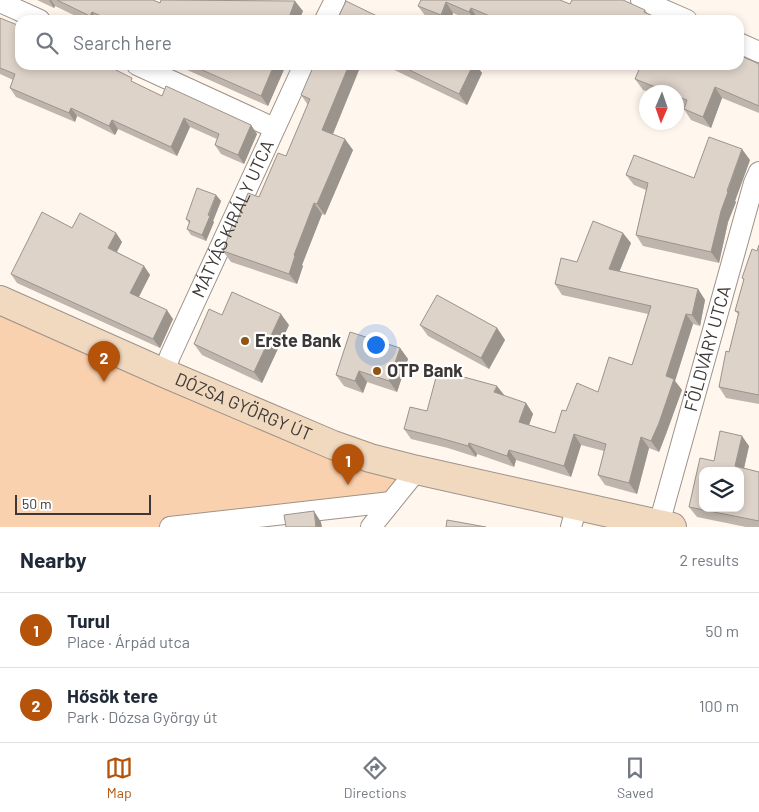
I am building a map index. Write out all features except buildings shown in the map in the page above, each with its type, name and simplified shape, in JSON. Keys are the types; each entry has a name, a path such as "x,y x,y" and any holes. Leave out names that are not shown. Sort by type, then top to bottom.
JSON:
{"main road":[{"name":"DÓZSA GYÖRGY ÚT","path":"0,300 164,374 333,445 370,458 417,470 574,517 665,526"}],"street":[{"path":"328,15 335,0"},
{"path":"641,0 676,15"},
{"path":"0,2 29,15"},
{"path":"744,45 759,52"},
{"path":"148,70 274,128"},
{"name":"MÁTYÁS KIRÁLY UTCA","path":"164,374 170,356 302,70"},
{"name":"FÖLDVÁRY UTCA","path":"665,526 754,183 759,172"},
{"path":"371,527 417,470"},
{"path":"170,527 391,502"}],"shaded area":[{"path":"0,294 417,470 398,493 170,527 0,527"}],"place":[{"name":"Erste Bank","path":"245,341"},
{"name":"OTP Bank","path":"377,371"},
{"name":"Hősök tere","path":"104,382"},
{"name":"Turul","path":"348,485"}]}
